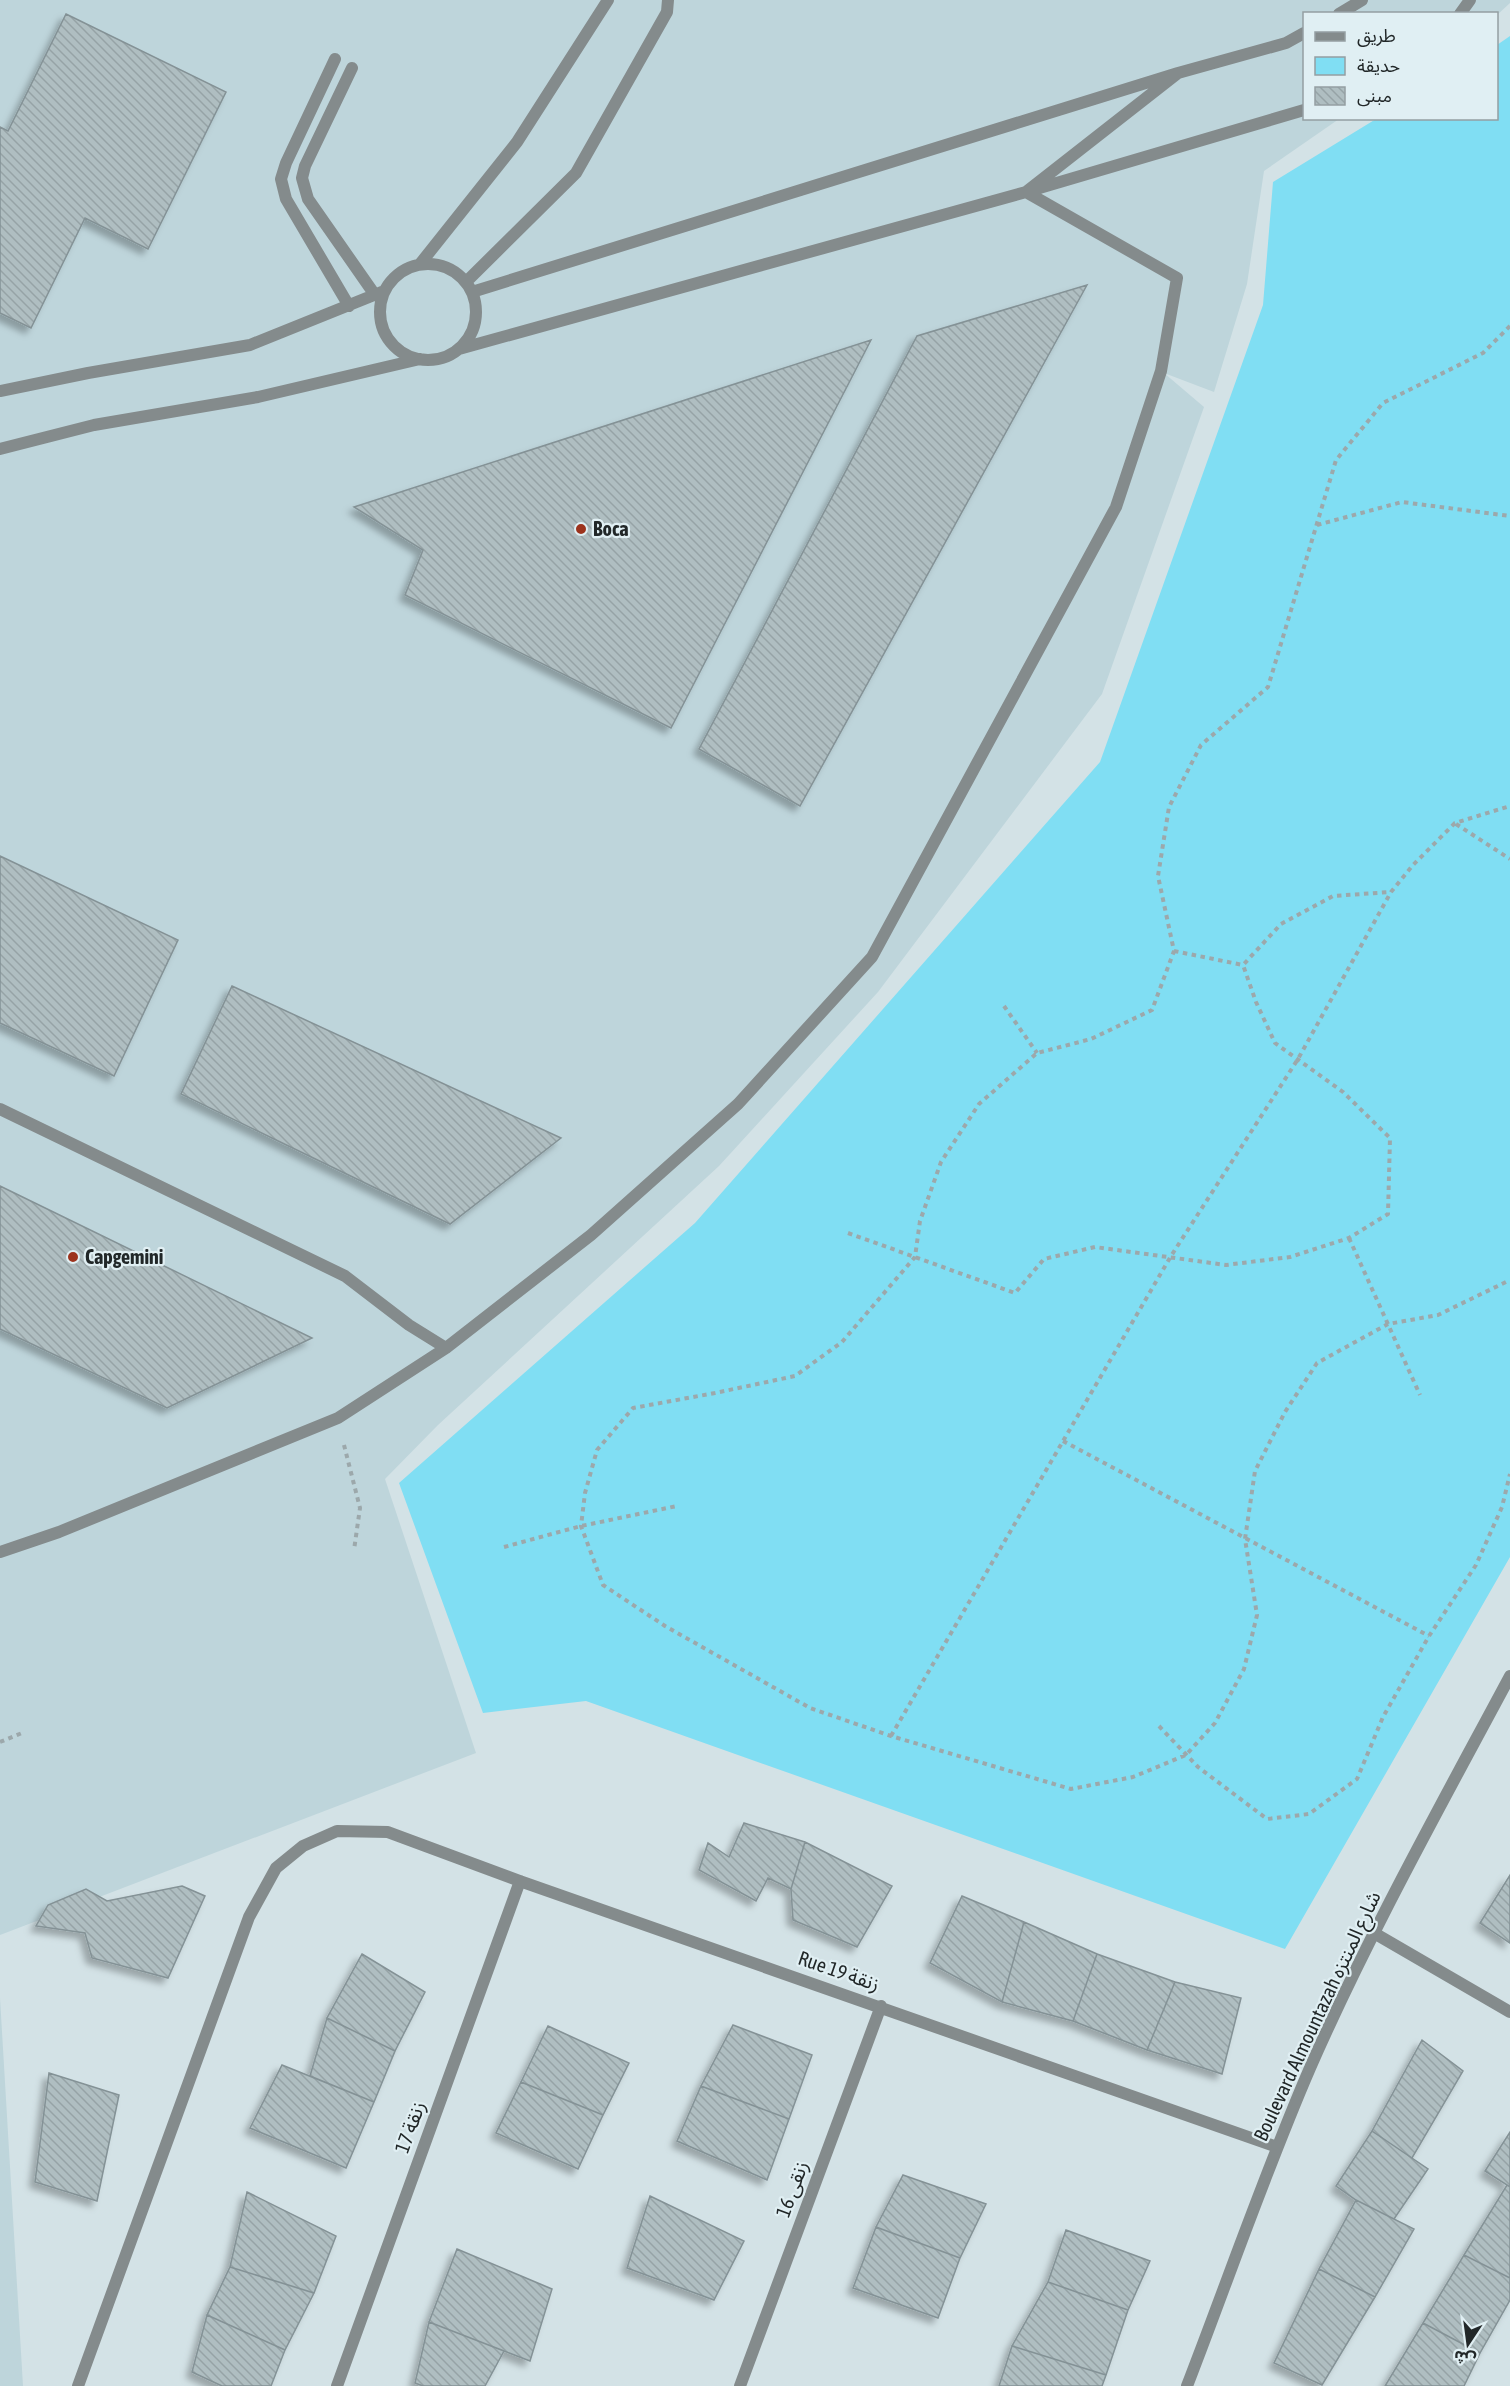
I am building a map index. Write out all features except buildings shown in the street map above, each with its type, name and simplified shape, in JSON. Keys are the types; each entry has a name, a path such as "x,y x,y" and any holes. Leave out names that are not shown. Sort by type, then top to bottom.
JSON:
{"street":[{"path":"420,264 517,142 608,0"},
{"path":"469,287 576,173 667,12 668,0"},
{"path":"1342,12 1362,0"},
{"path":"469,287 1178,73 1286,43 1303,34"},
{"path":"335,59 286,163 281,179 286,199 349,306"},
{"path":"351,68 305,166 302,178 309,199 379,293 380,321 385,335 406,355 434,360 459,349 1026,192 1303,111"},
{"path":"1026,192 1178,73"},
{"path":"0,1552 59,1532 338,1418 446,1348 591,1235 738,1104 872,957 1116,507 1161,371 1177,278 1026,192"},
{"path":"0,391 250,345 379,293 405,269 420,264 445,267 457,273 469,287 476,307 475,322 469,337 459,349"},
{"path":"0,449 94,425 258,398 420,359"},
{"path":"0,1109 345,1276 409,1325 446,1348"},
{"name":"Boulevard Almountazah شارع المنتزه","path":"1187,2386 1311,2067 1374,1933 1510,1676"},
{"name":"Rue 19 زنقة","path":"78,2386 249,1917 276,1868 303,1846 337,1831 388,1832 520,1881 1278,2147"},
{"name":"زنقة 17","path":"337,2386 520,1881"},
{"path":"1374,1933 1510,2012"},
{"name":"زنقى 16","path":"740,2386 881,2006"}],"path":[{"path":"1510,326 1484,352 1383,403 1336,460 1268,687 1201,745 1169,807 1158,876 1174,951 1152,1010 1092,1039 1036,1053 980,1104 941,1162 920,1221 915,1257 842,1342 795,1376 633,1408 597,1450 585,1493 580,1526 603,1585 665,1626 810,1708 891,1736 1071,1789 1133,1777 1186,1755 1215,1723 1244,1669 1257,1615 1245,1539 1255,1471 1285,1412 1317,1363 1388,1324 1438,1315 1510,1280"},
{"path":"1316,525 1402,502 1510,516"},
{"path":"891,1736 1171,1256 1298,1059 1391,892 1413,865 1455,823 1510,806"},
{"path":"1455,823 1510,859"},
{"path":"1243,965 1281,924 1333,896 1391,892"},
{"path":"1174,951 1243,965"},
{"path":"848,1233 1015,1293 1044,1259 1095,1247 1226,1265 1290,1257 1349,1238 1388,1215 1390,1138 1343,1092 1275,1043 1256,1002 1243,965"},
{"path":"1004,1006 1036,1053"},
{"path":"1349,1238 1420,1395"},
{"path":"338,1418 360,1508 354,1550"},
{"path":"1063,1441 1429,1636"},
{"path":"1159,1726 1198,1767 1267,1819 1309,1814 1356,1779 1383,1717 1429,1636 1476,1565 1502,1507 1510,1474"},
{"path":"504,1546 580,1526 677,1506"},
{"path":"0,1742 22,1733"}],"shaded area":[{"path":"0,0 1510,0 1510,3 1498,14 1498,12 1303,12 1303,120 1338,120 1264,171 1247,284 1214,392 1164,373 1204,407 1102,694 878,992 719,1166 438,1425 385,1479 476,1753 0,1935"},
{"path":"0,1998 23,2386 0,2386"}],"green space":[{"path":"1510,36 1510,1557 1285,1949 586,1701 483,1713 399,1483 695,1223 1100,762 1263,305 1273,182 1374,120 1498,120 1498,44"}],"place":[{"name":"Boca","path":"581,529"},
{"name":"Capgemini","path":"73,1257"}]}
